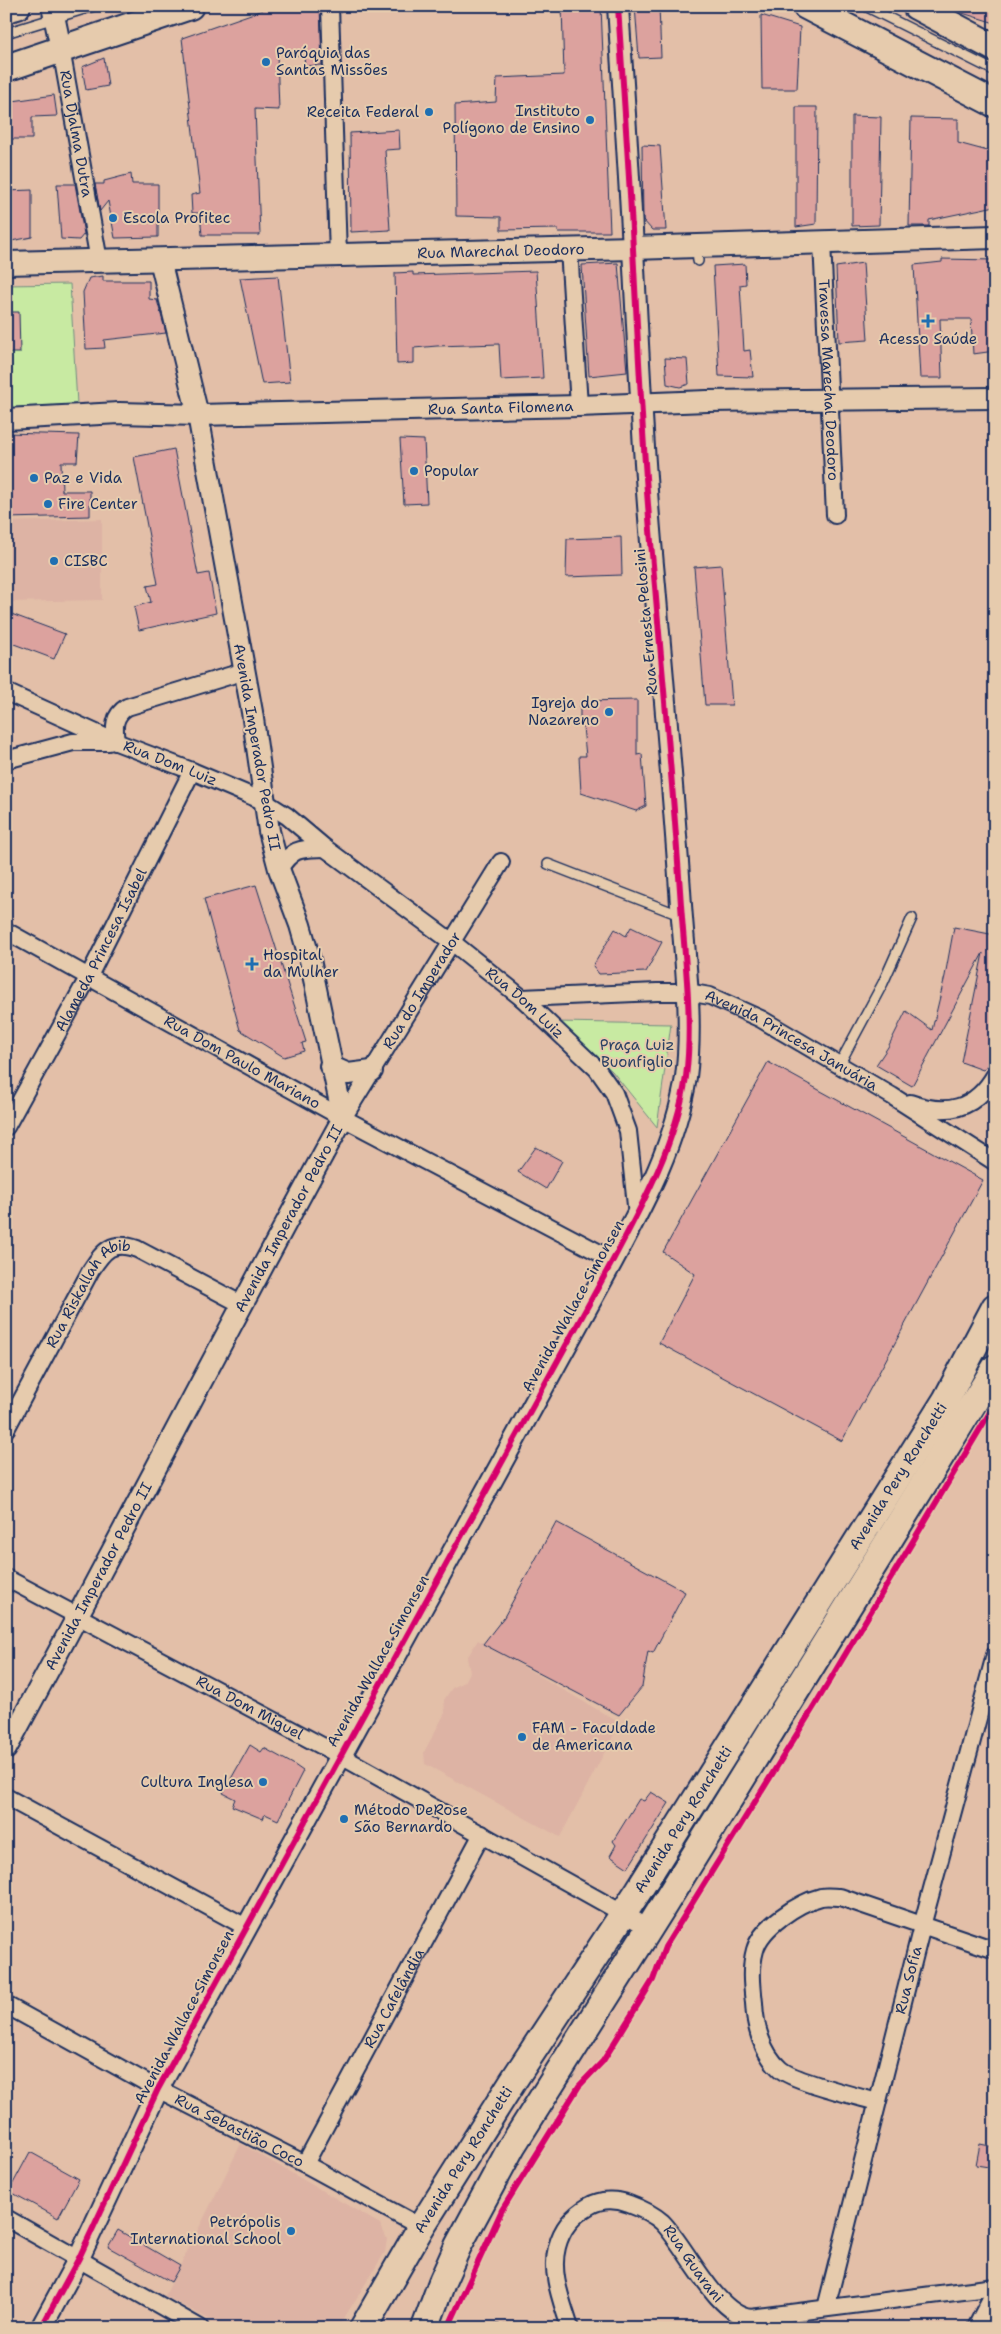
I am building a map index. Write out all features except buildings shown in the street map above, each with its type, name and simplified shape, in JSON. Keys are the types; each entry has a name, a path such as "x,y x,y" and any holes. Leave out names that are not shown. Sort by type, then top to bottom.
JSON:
{"main road":[{"path":"6,10 17,6"},
{"path":"6,68 190,6"},
{"path":"806,6 995,104"},
{"path":"916,6 995,48"},
{"name":"Rua Marechal Deodoro","path":"6,262 633,248 697,254 822,242 995,237"},
{"name":"Avenida Pery Ronchetti","path":"363,2328 421,2227 518,2073 624,1912 946,1400 995,1307"},
{"name":"Avenida Pery Ronchetti","path":"425,2328 442,2282 481,2201 512,2146 995,1368"}],"street":[{"path":"330,6 338,256"},
{"name":"Rua Ernesta Pelosini","path":"618,6 633,248 640,403 654,584 672,764 687,992"},
{"name":"Rua Djalma Dutra","path":"53,12 99,261"},
{"name":"Travessa Marechal Deodoro","path":"822,242 835,515"},
{"path":"569,249 579,406"},
{"name":"Avenida Imperador Pedro II","path":"6,1749 78,1617 241,1304 343,1118 330,1066 310,960 300,925 279,868 264,802 245,670 198,414 160,260"},
{"name":"Rua Santa Filomena","path":"6,419 119,413 198,414 640,403 995,398"},
{"path":"6,760 73,742 116,742 115,721 118,715 127,707 245,670"},
{"name":"Rua Dom Luiz","path":"6,692 116,742 192,771 264,802 287,816 325,848 452,942 522,998 597,1069 614,1093 628,1131 637,1215"},
{"name":"Alameda Princesa Isabel","path":"6,1127 89,976 192,771"},
{"path":"279,868 288,855 296,850 325,848"},
{"name":"Rua do Imperador","path":"343,1118 501,862"},
{"name":"Rua Dom Paulo Mariano","path":"6,931 343,1118 613,1260"},
{"name":"Avenida Princesa Januária","path":"522,998 657,992 687,992 710,996 733,1005 840,1065 995,1162"},
{"name":"Avenida Wallace Simonsen","path":"41,2328 79,2258 158,2090 637,1215 660,1166 677,1120 686,1077 689,1041 687,992"},
{"path":"330,1066 348,1074 372,1071"},
{"name":"Avenida Princesa Januária","path":"892,1096 925,1108 937,1110 962,1107 974,1101 990,1084 995,1075"},
{"name":"Rua Riskallah Abib","path":"6,1429 91,1270 102,1254 114,1245 126,1245 137,1249 241,1304"},
{"name":"Rua Dom Miguel","path":"6,1578 341,1756 624,1912 649,1928"},
{"name":"Rua Sofia","path":"826,2308 922,1926 995,1655"},
{"path":"6,1797 246,1927"},
{"name":"Rua Cafelândia","path":"305,2164 482,1834"},
{"path":"877,2102 799,2078 782,2071 769,2058 755,2016 751,1971 755,1949 762,1935 774,1923 807,1902 822,1897 846,1899 995,1950"},
{"name":"Rua Sebastião Coco","path":"6,2005 158,2090 305,2164 421,2227"},
{"name":"Rua Guarani","path":"570,2328 557,2287 554,2258 561,2234 575,2214 596,2202 618,2200 640,2208 661,2222 723,2304 740,2316 750,2318 995,2287"},
{"path":"6,2218 200,2328"},
{"path":"978,2328 995,2296"}],"lane":[{"path":"6,33 53,12 94,6"},
{"path":"865,6 995,71"},
{"path":"548,864 682,916"},
{"path":"840,1065 883,982 912,918"}],"path":[{"path":"486,2328 496,2326 529,2328"}],"shaded area":[{"name":"CISBC","path":"102,519 102,600 6,602 6,522"},
{"name":"FAM - Faculdade de Americana","path":"478,1640 620,1723 560,1837 425,1764 424,1752 445,1713 444,1700 452,1688 465,1682 470,1672 467,1658"},
{"name":"Petrópolis International School","path":"241,2144 380,2224 387,2239 385,2252 338,2328 226,2328 165,2296"}],"green space":[{"path":"70,284 77,404 6,408 6,285"},
{"name":"Praça Luiz Buonfiglio","path":"558,1022 671,1024 657,1127 612,1071"}],"cycle path":[{"path":"41,2328 79,2258 158,2089 625,1238 667,1149 681,1101 688,1056 688,991 642,418 618,6"},
{"path":"448,2328 502,2210 579,2086 603,2061 653,1980 665,1947 815,1705 995,1404"}],"place":[{"name":"Paróquia das Santas Missões","path":"266,62"},
{"name":"Receita Federal","path":"429,112"},
{"name":"Instituto Polígono de Ensino","path":"590,120"},
{"name":"Escola Profitec","path":"113,218"},
{"name":"Acesso Saúde","path":"928,321"},
{"name":"Popular","path":"414,471"},
{"name":"Paz e Vida","path":"34,478"},
{"name":"Fire Center","path":"48,504"},
{"name":"CISBC","path":"54,561"},
{"name":"Igreja do Nazareno","path":"609,712"},
{"name":"Hospital da Mulher","path":"252,964"},
{"name":"FAM - Faculdade de Americana","path":"522,1737"},
{"name":"Cultura Inglesa","path":"263,1782"},
{"name":"Método DeRose São Bernardo","path":"344,1819"},
{"name":"Petrópolis International School","path":"291,2231"}]}
